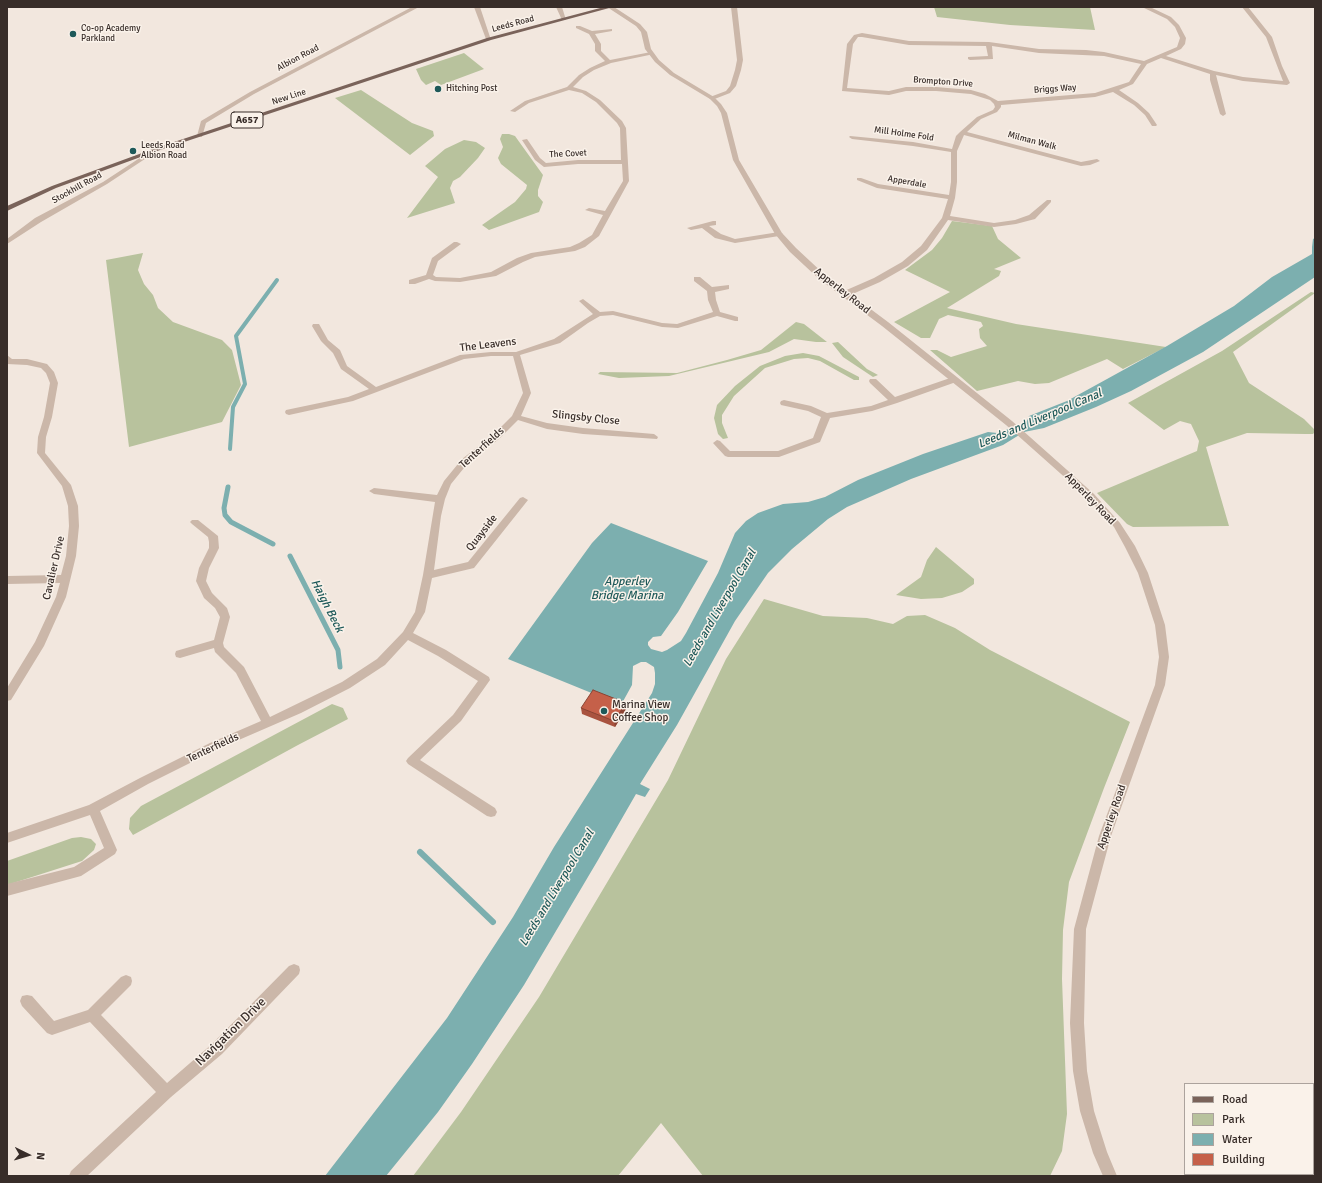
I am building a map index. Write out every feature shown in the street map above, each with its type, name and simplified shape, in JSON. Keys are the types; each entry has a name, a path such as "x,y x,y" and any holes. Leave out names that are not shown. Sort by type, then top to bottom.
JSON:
{"main road":[{"name":"Leeds Road","path":"489,39 610,7"},
{"name":"New Line","path":"7,209 54,187 155,150 489,39"}],"street":[{"name":"Albion Road","path":"200,136 203,122 252,93 416,7"},
{"path":"477,7 489,39"},
{"path":"559,7 564,19"},
{"path":"610,7 638,25 644,32 651,54 672,74 712,98 728,92 738,70 740,60 734,7"},
{"path":"970,58 991,58 989,44 1046,52 1086,52 1104,54 1145,63 1179,48 1182,44 1183,38 1178,26 1169,18 1145,7"},
{"path":"1161,56 1175,62 1214,73 1243,79 1287,83 1279,66 1269,37 1245,7"},
{"path":"578,27 591,33 598,44 598,51 609,62"},
{"path":"591,33 610,30"},
{"name":"Brompton Drive","path":"989,44 909,42 862,35 856,36 850,44 844,90 889,93 906,89 950,90 983,95 997,103"},
{"path":"513,111 527,102 570,88 592,69 624,58 651,54"},
{"name":"Briggs Way","path":"997,103 1087,95 1114,90 1130,83 1145,63"},
{"path":"1214,73 1213,80 1222,114"},
{"path":"412,282 429,276 446,280 474,278 493,274 520,260 534,255 572,249 582,245 595,236 626,181 623,128 620,122 598,101 584,92 570,88"},
{"path":"1114,90 1136,104 1147,114 1154,126"},
{"name":"Apperley Road","path":"712,98 724,113 736,160 779,234 804,260 845,294 885,324 1026,437 1104,509 1130,546 1143,573 1160,625 1164,657 1160,686 1105,836 1093,876 1080,929 1077,1023 1080,1071 1087,1111 1100,1153 1110,1176"},
{"path":"845,294 906,264 924,248 946,218 952,198 954,182 954,151 959,136 979,118 995,111 998,107 997,103"},
{"name":"Milman Walk","path":"962,133 1081,164 1088,164 1097,160"},
{"name":"Mill Holme Fold","path":"852,137 913,144 954,151"},
{"name":"The Covet","path":"525,140 544,164 554,165 578,162 625,162"},
{"name":"Stockhill Road","path":"7,242 38,220 105,183 155,150"},
{"name":"Apperdale","path":"859,179 877,186 952,198"},
{"path":"946,218 994,225 1016,222 1032,217 1049,201"},
{"path":"590,210 607,214"},
{"path":"691,228 713,223"},
{"path":"703,225 718,236 735,241 779,234"},
{"path":"429,276 435,260 457,244"},
{"path":"697,279 711,290 712,300 717,312"},
{"path":"711,290 726,287"},
{"path":"583,301 598,314 613,313 662,325 678,326 717,312 735,319"},
{"name":"The Leavens","path":"289,412 350,399 463,357 491,354 516,354 556,341 598,314"},
{"path":"316,326 325,341 337,352 344,367 375,390"},
{"name":"Tenterfields","path":"7,838 93,810 144,781 214,746 268,724 346,685 381,662 407,636 420,612 428,575 436,516 440,499 447,483 465,461 496,437 516,416 527,393 516,354"},
{"name":"Cavalier Drive","path":"7,697 40,643 61,597 74,540 73,506 66,485 41,453 42,437 48,417 54,383 50,372 44,366 28,362 8,361"},
{"path":"784,402 811,409 826,416 872,408 953,380"},
{"path":"873,381 894,401"},
{"name":"Slingsby Close","path":"516,416 547,426 583,431 654,437"},
{"path":"717,443 728,454 779,454 817,440 826,416"},
{"path":"374,491 440,499"},
{"name":"Quayside","path":"428,575 471,565 523,500"},
{"path":"195,522 212,536 214,542 214,548 204,568 201,581 208,595 223,611 224,626 218,643 219,649 240,670 268,724"},
{"path":"7,580 66,579"},
{"path":"407,636 442,653 485,680 457,718 412,762 492,812"},
{"path":"180,654 218,643"},
{"path":"7,890 77,872 111,850 93,810"},
{"name":"Navigation Drive","path":"76,1176 166,1092 217,1049 294,970"},
{"path":"27,1001 52,1028 92,1015 126,981"},
{"path":"92,1015 166,1092"}],"green space":[{"path":"934,7 1090,7 1095,30 1010,25 937,17"},
{"path":"464,53 484,69 441,85 435,81 426,85 421,80 416,69"},
{"path":"361,90 412,123 433,131 434,136 410,155 335,98"},
{"path":"502,134 515,136 543,175 538,190 538,196 543,202 539,212 489,230 482,225 515,202 526,189 527,185 501,164 498,158 503,147 500,139"},
{"path":"464,140 476,142 485,148 478,158 460,177 453,181 450,188 455,203 407,218 438,177 425,166 445,149"},
{"path":"952,221 992,226 998,239 1021,258 994,269 1001,271 999,276 947,308 1016,324 1166,347 1123,369 1107,359 1049,383 1035,384 1018,381 977,391 930,350 937,350 951,357 987,346 980,338 979,329 983,326 981,322 948,315 939,319 930,338 921,338 894,322 950,292 905,270 932,250 942,238"},
{"path":"143,253 138,270 144,284 153,295 158,308 173,322 222,340 232,350 241,385 222,422 129,447 106,260"},
{"path":"1311,292 1315,293 1233,352 1249,383 1304,419 1315,430 1315,432 1313,434 1247,433 1206,447 1229,526 1133,527 1127,524 1097,493 1197,451 1199,441 1191,424 1180,421 1164,430 1128,403 1222,351"},
{"path":"796,322 804,324 827,342 794,339 769,352 669,376 619,378 598,374 600,372 677,373 727,360 761,350"},
{"path":"838,342 867,369 878,375 873,377 843,357 832,343"},
{"path":"803,353 819,356 859,377 859,380 854,380 820,361 808,358 794,359 765,368 734,396 722,415 722,423 728,438 723,439 718,434 714,418 717,405 735,386 760,366 785,356"},
{"path":"936,547 974,579 974,584 962,592 942,598 921,599 896,595 921,577 927,560"},
{"path":"764,599 823,616 867,618 893,624 907,616 925,615 955,628 990,650 1130,722 1069,882 1063,930 1062,979 1067,1114 1062,1151 1050,1176 703,1176 661,1123 618,1176 413,1176 461,1112 539,997 668,780 726,659"},
{"path":"332,704 343,708 348,719 133,835 129,829 130,818 141,806"},
{"path":"81,837 91,839 96,844 94,850 82,861 7,885 7,861 72,838"}],"water":[{"path":"1315,238 1315,277 1203,352 1131,391 1096,407 1044,428 1024,432 1003,445 911,479 847,507 828,519 792,549 768,573 735,621 677,725 640,784 650,789 645,797 636,794 524,985 472,1064 438,1112 386,1176 325,1176 447,1018 513,917 554,847 652,693 655,684 654,667 646,662 641,662 633,666 632,685 621,705 508,659 592,543 611,523 708,561 678,612 661,636 653,637 648,642 651,649 662,652 667,650 681,641 686,633 718,573 735,533 746,521 758,513 783,504 808,502 825,497 858,480 923,454 988,432 997,433 1026,423 1029,416 1067,401 1167,346 1234,306 1272,277 1312,254 1313,239"}],"building":[{"name":"Marina View Coffee Shop","path":"593,690 626,703 614,721 581,708"}],"waterway":[{"name":"Haigh Beck","path":"230,449 233,407 245,384 236,336 277,280"},
{"name":"Haigh Beck","path":"228,487 224,508 225,515 231,522 273,544"},
{"name":"Haigh Beck","path":"290,556 338,650 340,667"},
{"name":"Haigh Beck","path":"420,852 493,922"}],"place":[{"name":"Co-op Academy Parkland","path":"73,34"},
{"name":"Hitching Post","path":"438,89"},
{"name":"Leeds Road Albion Road","path":"133,151"},
{"name":"Marina View Coffee Shop","path":"604,711"}],"water label":[{"name":"Leeds and Liverpool Canal","path":"1040,419"},
{"name":"Apperley Bridge Marina","path":"627,589"},
{"name":"Leeds and Liverpool Canal","path":"720,608"},
{"name":"Leeds and Liverpool Canal","path":"557,888"}]}
